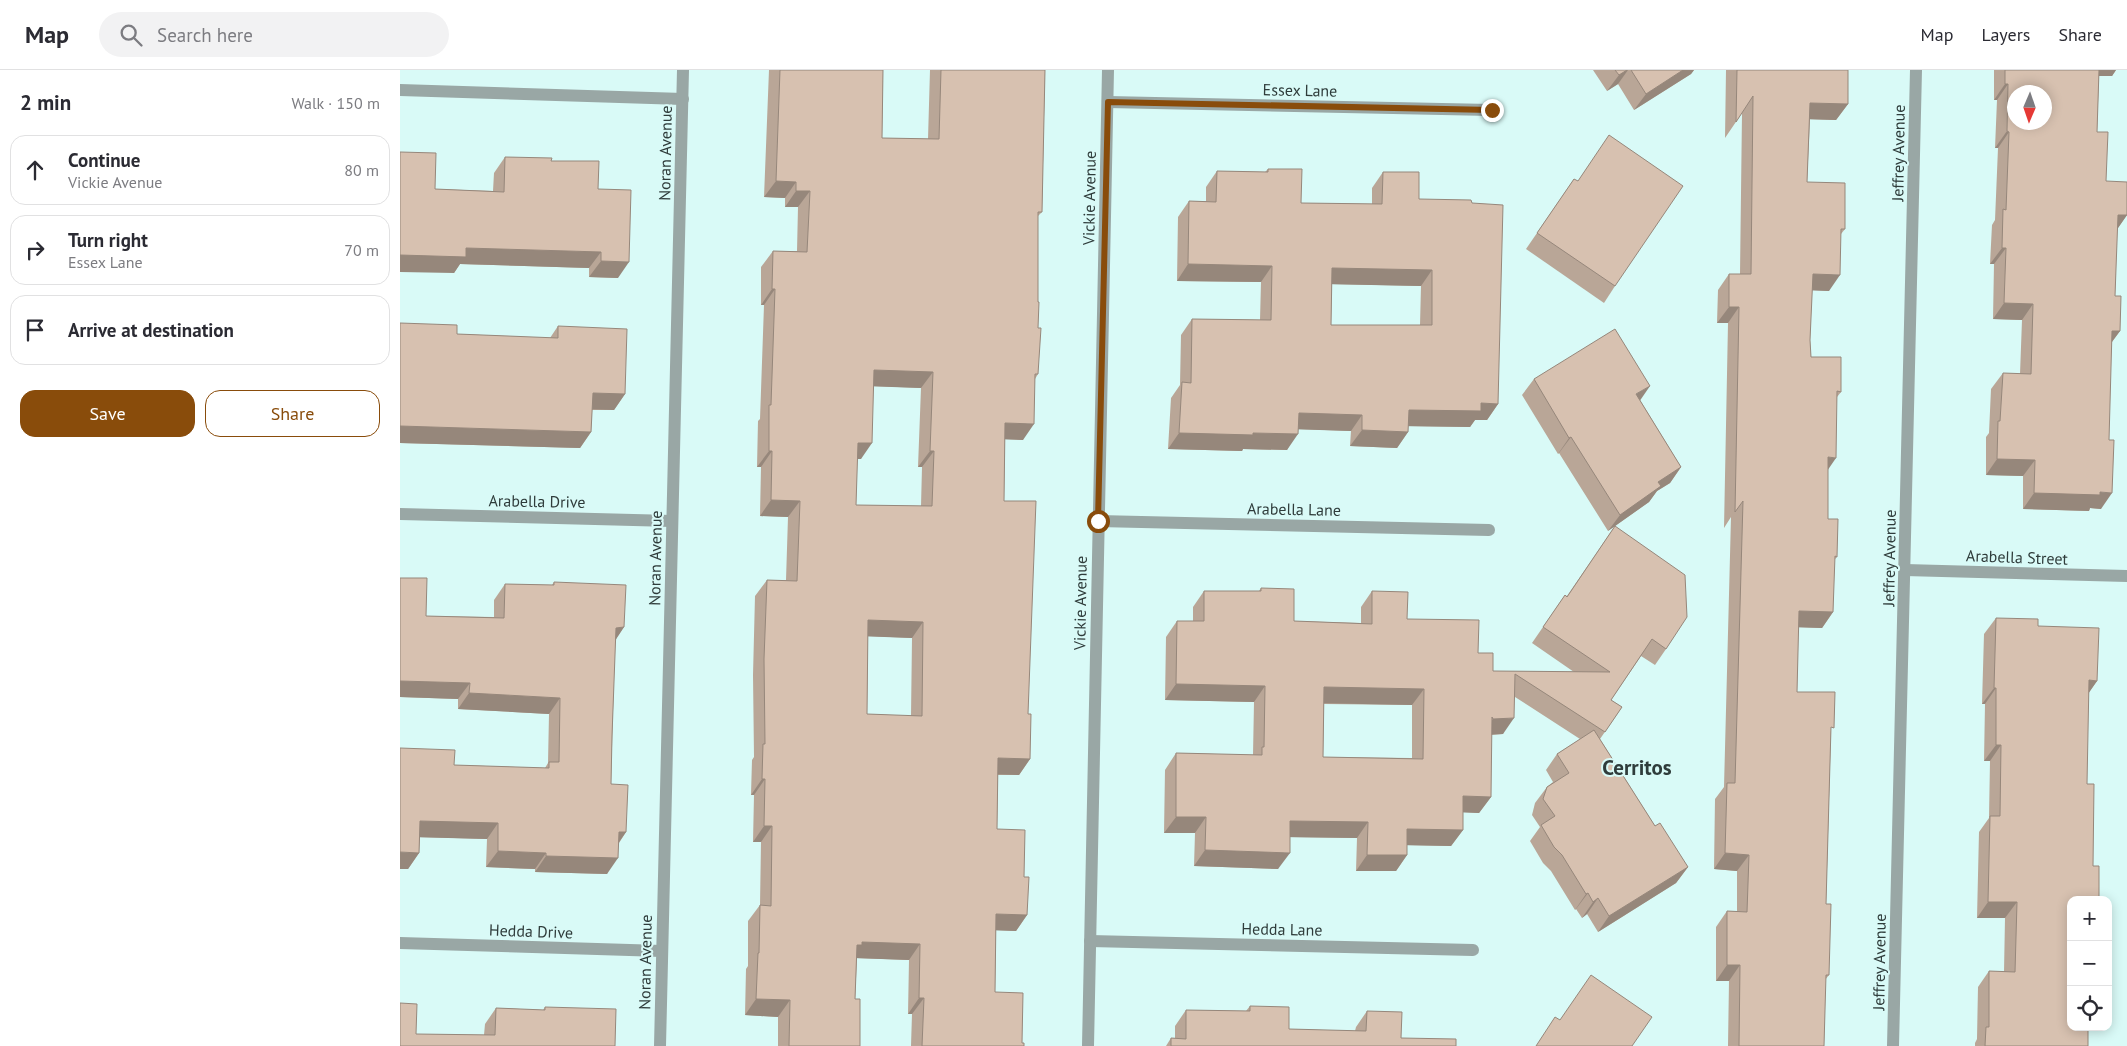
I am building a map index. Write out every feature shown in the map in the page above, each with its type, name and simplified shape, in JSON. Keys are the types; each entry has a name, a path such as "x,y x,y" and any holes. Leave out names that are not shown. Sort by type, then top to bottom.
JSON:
{"street":[{"name":"Noran Avenue","path":"660,1046 683,70"},
{"name":"Vickie Avenue","path":"1088,1046 1108,70"},
{"name":"Jeffrey Avenue","path":"1893,1046 1916,70"},
{"path":"400,90 683,99"},
{"name":"Essex Lane","path":"1108,102 1492,110"},
{"name":"Arabella Drive","path":"400,514 672,521"},
{"name":"Arabella Lane","path":"1098,521 1489,530"},
{"name":"Arabella Street","path":"1905,570 2127,576"},
{"name":"Hedda Lane","path":"1090,941 1473,950"},
{"name":"Hedda Drive","path":"400,943 662,951"}],"building":[{"path":"780,70 883,70 882,138 939,139 941,70 1045,70 1042,212 1038,212 1038,328 1041,328 1038,374 1035,374 1034,424 1005,423 1004,501 1036,501 1028,714 1031,714 1030,759 998,758 997,829 1025,830 1024,877 1029,877 1027,915 996,914 995,992 1023,993 1022,1043 1024,1043 1024,1046 922,1046 924,998 919,998 920,944 862,942 862,945 857,945 855,999 860,999 860,1046 789,1046 790,1000 756,999 760,905 771,906 772,826 764,826 765,779 762,779 763,744 765,744 764,659 767,580 797,581 800,501 771,500 772,451 769,451 769,405 771,405 775,289 772,289 773,251 807,252 810,191 796,191 796,182 776,181","holes":["874,370 933,372 930,451 934,451 932,506 856,505 858,443 872,443","868,620 923,622 922,716 867,714"]},
{"path":"1615,70 1627,70 1619,75"},
{"path":"1631,70 1683,70 1646,94"},
{"path":"1737,70 1848,70 1848,104 1810,103 1807,182 1845,183 1845,229 1841,229 1840,275 1813,274 1810,340 1811,357 1841,357 1841,392 1837,391 1836,458 1828,457 1828,519 1838,519 1833,612 1799,611 1797,692 1835,692 1834,728 1831,727 1826,904 1831,904 1824,1046 1739,1046 1740,965 1727,965 1727,911 1747,912 1749,855 1725,853 1727,783 1735,783 1743,501 1735,512 1739,307 1729,307 1729,274 1751,274 1753,96 1736,122"},
{"path":"2005,70 2099,70 2097,132 2108,132 2106,181 2127,182 2127,215 2118,215 2115,296 2121,296 2120,331 2112,331 2109,440 2114,440 2112,493 2100,492 2100,495 2034,493 2035,460 1997,459 1998,421 2000,421 2003,373 2031,374 2033,304 2004,303 2006,248 2002,248 2003,209 2006,210 2009,132 2007,130 2052,130 2052,85 2005,84"},
{"path":"1609,135 1683,186 1615,286 1537,233 1574,179 1578,181"},
{"path":"400,152 436,153 435,189 504,192 505,157 552,158 551,161 599,161 598,189 631,190 629,262 601,261 601,252 466,248 466,257 400,255"},
{"path":"1268,169 1302,169 1301,203 1382,204 1383,172 1419,172 1419,199 1471,200 1472,203 1503,205 1498,404 1481,403 1481,411 1409,410 1408,432 1362,430 1362,415 1299,413 1298,434 1179,433 1182,382 1191,383 1192,319 1271,320 1272,266 1188,264 1189,201 1216,202 1217,171 1268,172","holes":["1332,268 1432,270 1432,325 1331,325"]},
{"path":"400,323 457,325 457,334 558,338 558,326 627,329 625,394 593,393 591,432 400,426"},
{"path":"1615,329 1650,386 1636,394 1681,467 1658,482 1661,486 1620,515 1571,437 1569,438 1534,379"},
{"path":"1615,526 1685,575 1687,617 1666,649 1652,639 1611,700 1622,707 1605,732 1515,674 1514,718 1493,719 1492,717 1491,797 1463,796 1463,830 1407,829 1407,855 1367,855 1368,822 1290,821 1290,853 1205,850 1206,817 1176,817 1176,753 1262,755 1262,747 1264,747 1265,686 1176,684 1177,621 1204,621 1204,591 1261,591 1261,588 1294,589 1294,621 1372,624 1372,591 1408,592 1407,619 1479,620 1478,653 1493,653 1493,671 1610,672 1543,627 1565,595 1567,597","holes":["1324,687 1424,689 1423,759 1323,757"]},
{"path":"400,578 427,578 426,616 504,618 505,584 554,585 554,582 626,585 624,627 616,628 612,736 611,784 628,785 626,832 619,832 618,858 546,856 546,853 498,851 498,823 420,821 419,853 400,852 400,748 455,750 454,765 549,768 549,762 559,762 560,698 469,693 470,683 400,681"},
{"path":"1996,618 2038,619 2038,626 2099,628 2097,681 2089,680 2087,784 2094,784 2093,866 2099,866 2099,896 2067,896 2067,1031 2088,1031 2088,1046 1985,1046 1986,1027 1989,1027 1989,971 2015,972 2017,902 1988,902 1990,816 2000,816 2001,745 1996,745 1996,688 1994,688"},
{"path":"1594,730 1655,826 1660,823 1688,867 1609,916 1598,898 1593,902 1588,893 1586,894 1541,825 1555,816 1543,799 1547,787 1569,773 1557,754"},
{"path":"1591,975 1652,1017 1632,1046 1536,1046 1555,1017 1560,1020"},
{"path":"400,1003 417,1004 416,1034 495,1035 496,1008 545,1010 545,1007 616,1009 615,1046 400,1046"},
{"path":"1250,1006 1289,1007 1289,1029 1366,1031 1367,1011 1402,1012 1401,1038 1456,1039 1456,1046 1171,1046 1171,1038 1186,1039 1186,1010 1250,1011"}],"district":[{"name":"Cerritos","path":"1637,768"}],"route":[{"path":"1098,521 1108,102 1492,110"}]}
